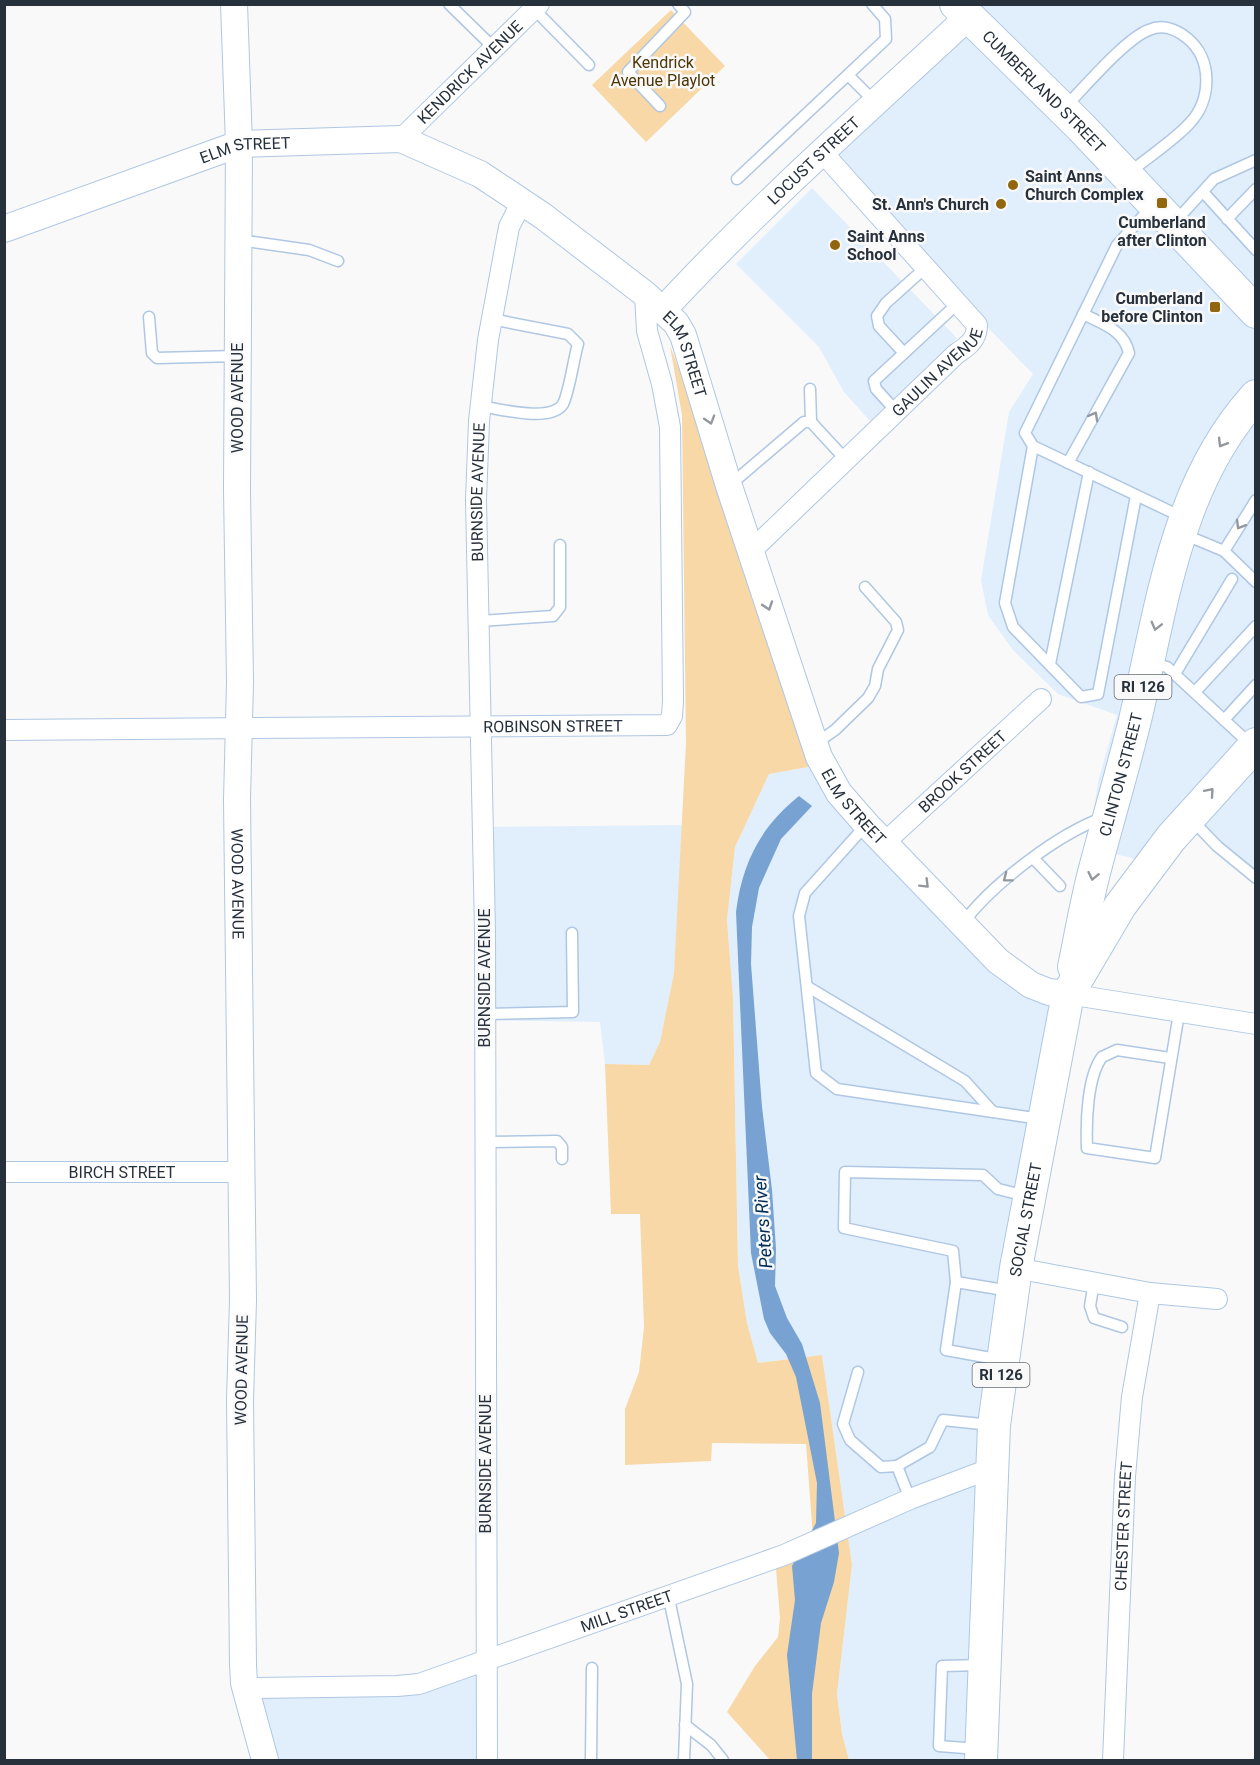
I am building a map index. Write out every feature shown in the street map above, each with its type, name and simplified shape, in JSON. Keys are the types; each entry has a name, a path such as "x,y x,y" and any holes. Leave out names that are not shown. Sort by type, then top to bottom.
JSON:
{"main road":[{"name":"CUMBERLAND STREET","path":"966,11 1256,312"},
{"name":"CLINTON STREET","path":"1068,994 1095,866 1161,667 1183,526 1199,484 1219,447 1256,396"},
{"name":"SOCIAL STREET","path":"982,1755 994,1425 1014,1280 1068,994 1120,906 1152,863 1189,817 1254,745"},
{"path":"1111,815 1120,848 1125,854 1140,863 1152,863"}],"street":[{"name":"WOOD AVENUE","path":"234,4 239,144 237,800 243,1665 246,1688 265,1761"},
{"name":"KENDRICK AVENUE","path":"400,139 536,7"},
{"name":"LOCUST STREET","path":"654,302 693,277 876,103 966,11"},
{"name":"ELM STREET","path":"4,229 239,144 400,139 472,170 522,201 654,302 676,323 688,347 750,552 814,744 830,781 875,834 998,961 1031,985 1049,992 1068,994"},
{"name":"GAULIN AVENUE","path":"750,552 969,345 976,335 977,325 823,153"},
{"name":"BURNSIDE AVENUE","path":"486,1761 482,728 476,500 491,319 509,227 522,201"},
{"name":"ROBINSON STREET","path":"4,730 667,725 672,716 672,477 670,427 662,384 647,331 654,302"},
{"name":"BROOK STREET","path":"875,834 1041,699"},
{"path":"1068,994 1256,1024"},
{"name":"BIRCH STREET","path":"4,1172 241,1172"},
{"path":"1014,1280 1094,1282 1150,1293 1217,1299"},
{"name":"CHESTER STREET","path":"1113,1761 1125,1476 1132,1396 1150,1293"},
{"name":"MILL STREET","path":"246,1688 418,1684 784,1555 910,1499 992,1468"}],"lane":[{"path":"449,4 494,48"},
{"path":"660,106 628,72 685,12 678,4"},
{"path":"737,179 886,39 885,19 872,4"},
{"path":"536,7 589,65"},
{"path":"1062,109 1134,39 1148,30 1162,27 1179,32 1189,40 1206,68 1204,94 1198,109 1190,123 1126,175"},
{"path":"848,75 876,103"},
{"path":"1256,160 1214,179 1204,193 1163,214 1117,245 1025,433 1033,446 1136,496 1224,551 1256,582"},
{"path":"1227,219 1256,189"},
{"path":"1204,193 1256,250"},
{"path":"238,240 309,250 338,261"},
{"path":"904,353 879,326 877,316 886,303 925,268"},
{"path":"897,412 876,389 874,381 957,304"},
{"path":"1068,463 1129,353 1127,342 1121,334 1083,314"},
{"path":"149,317 152,353 157,358 237,356"},
{"path":"482,406 540,415 554,411 563,404 578,344 568,334 491,319"},
{"path":"810,389 811,422 846,460"},
{"path":"729,486 804,422 811,422"},
{"path":"1033,446 1005,603 1013,627 1081,697 1098,694 1136,496"},
{"path":"1050,664 1089,472"},
{"path":"1224,551 1256,500"},
{"path":"480,621 553,616 560,607 560,545"},
{"path":"1232,579 1161,667 1195,692 1254,745"},
{"path":"814,744 835,730 868,698 875,686 878,669 898,630 896,622 865,587"},
{"path":"1195,692 1256,626"},
{"path":"1224,720 1256,685"},
{"path":"963,923 1005,878 1086,824 1111,815"},
{"path":"1189,817 1217,846 1256,878"},
{"path":"875,834 805,892 799,916 816,1073 837,1089 1044,1120"},
{"path":"1034,859 1060,886"},
{"path":"484,1014 573,1012 572,933"},
{"path":"808,987 965,1081 993,1112"},
{"path":"1170,1058 1117,1050 1102,1056 1094,1075 1086,1124 1087,1148 1155,1158 1179,1013"},
{"path":"484,1142 556,1142 562,1146 562,1159"},
{"path":"1003,1360 946,1350 956,1282 953,1251 844,1228 845,1172 983,1175 998,1189 1029,1197"},
{"path":"956,1282 1014,1280"},
{"path":"1094,1282 1090,1306 1094,1318 1122,1327"},
{"path":"858,1372 843,1425 850,1440 880,1467 897,1466 930,1447 943,1420 994,1425"},
{"path":"897,1466 910,1499"},
{"path":"668,1594 687,1684 684,1761"},
{"path":"982,1755 939,1746 942,1666 985,1665"},
{"path":"591,1761 592,1668"},
{"path":"685,1725 711,1745 723,1761"}],"shaded area":[{"path":"950,5 1255,5 1255,883 1190,821 1136,859 1087,847 1099,778 1117,715 1058,694 1013,650 988,615 981,580 1009,412 1033,374 822,157 971,28"},
{"path":"812,188 957,338 870,421 844,392 819,347 736,264"},
{"path":"819,765 1001,961 1066,997 1014,1278 982,1760 849,1760 842,1734 837,1694 852,1565 822,1355 758,1363 747,1323 738,1266 733,998 727,920 735,847 769,774"},
{"path":"684,825 674,973 660,1042 649,1065 605,1064 600,1022 486,1020 479,827"},
{"path":"483,1664 487,1760 264,1760 249,1690 411,1686"}],"green space":[{"name":"Kendrick Avenue Playlot","path":"671,10 725,66 646,142 592,85"},
{"path":"670,346 733,509 819,765 769,774 735,847 727,920 733,998 738,1266 747,1323 758,1363 822,1355 852,1565 837,1694 842,1734 849,1760 770,1760 727,1712 755,1666 778,1637 780,1618 775,1557 813,1537 806,1444 712,1443 711,1461 625,1465 625,1409 639,1372 644,1327 640,1214 611,1214 605,1064 649,1065 660,1042 674,973 686,743 682,415"}],"water":[{"name":"Peters River","path":"799,796 812,806 781,839 759,888 752,927 751,964 762,1107 772,1190 776,1249 775,1286 787,1318 802,1344 820,1403 839,1553 834,1582 821,1623 812,1694 812,1760 797,1760 787,1655 795,1600 792,1566 816,1523 817,1483 796,1377 786,1354 770,1333 764,1319 751,1253 736,912 743,878 755,848 774,820"}],"place":[{"name":"Saint Anns Church Complex","path":"1013,185"},
{"name":"Cumberland after Clinton","path":"1162,203"},
{"name":"St. Ann's Church","path":"1001,204"},
{"name":"Saint Anns School","path":"835,245"},
{"name":"Cumberland before Clinton","path":"1215,307"}]}
